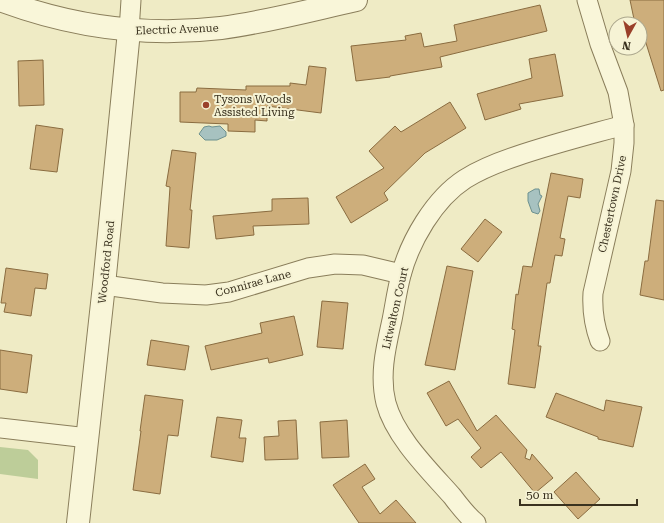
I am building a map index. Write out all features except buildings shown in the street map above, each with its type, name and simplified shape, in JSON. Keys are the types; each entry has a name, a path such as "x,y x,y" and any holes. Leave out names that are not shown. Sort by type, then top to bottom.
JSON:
{"street":[{"name":"Electric Avenue","path":"0,0 30,11 69,22 129,31 175,31 221,28 264,21 356,0"},
{"name":"Woodford Road","path":"78,523 104,285 131,0"},
{"name":"Chestertown Drive","path":"587,0 600,44 618,92 624,124 624,143 621,171 593,293 592,311 596,331 600,341"},
{"name":"Litwalton Court","path":"476,523 421,461 397,429 386,402 384,356 401,274 411,246 425,221 443,199 464,180 490,166 540,148 624,124"},
{"name":"Connirae Lane","path":"104,285 162,293 206,295 229,292 308,268 334,264 363,265 401,274"},
{"path":"0,428 88,438"}],"green space":[{"path":"0,447 28,450 38,460 38,479 0,474"}],"water":[{"path":"220,126 226,132 226,136 217,140 205,140 199,134 204,127"},
{"path":"535,189 539,189 540,195 542,196 538,204 540,211 538,214 532,212 528,201 528,193"}],"place":[{"name":"Tysons Woods Assisted Living","path":"206,105"}]}
